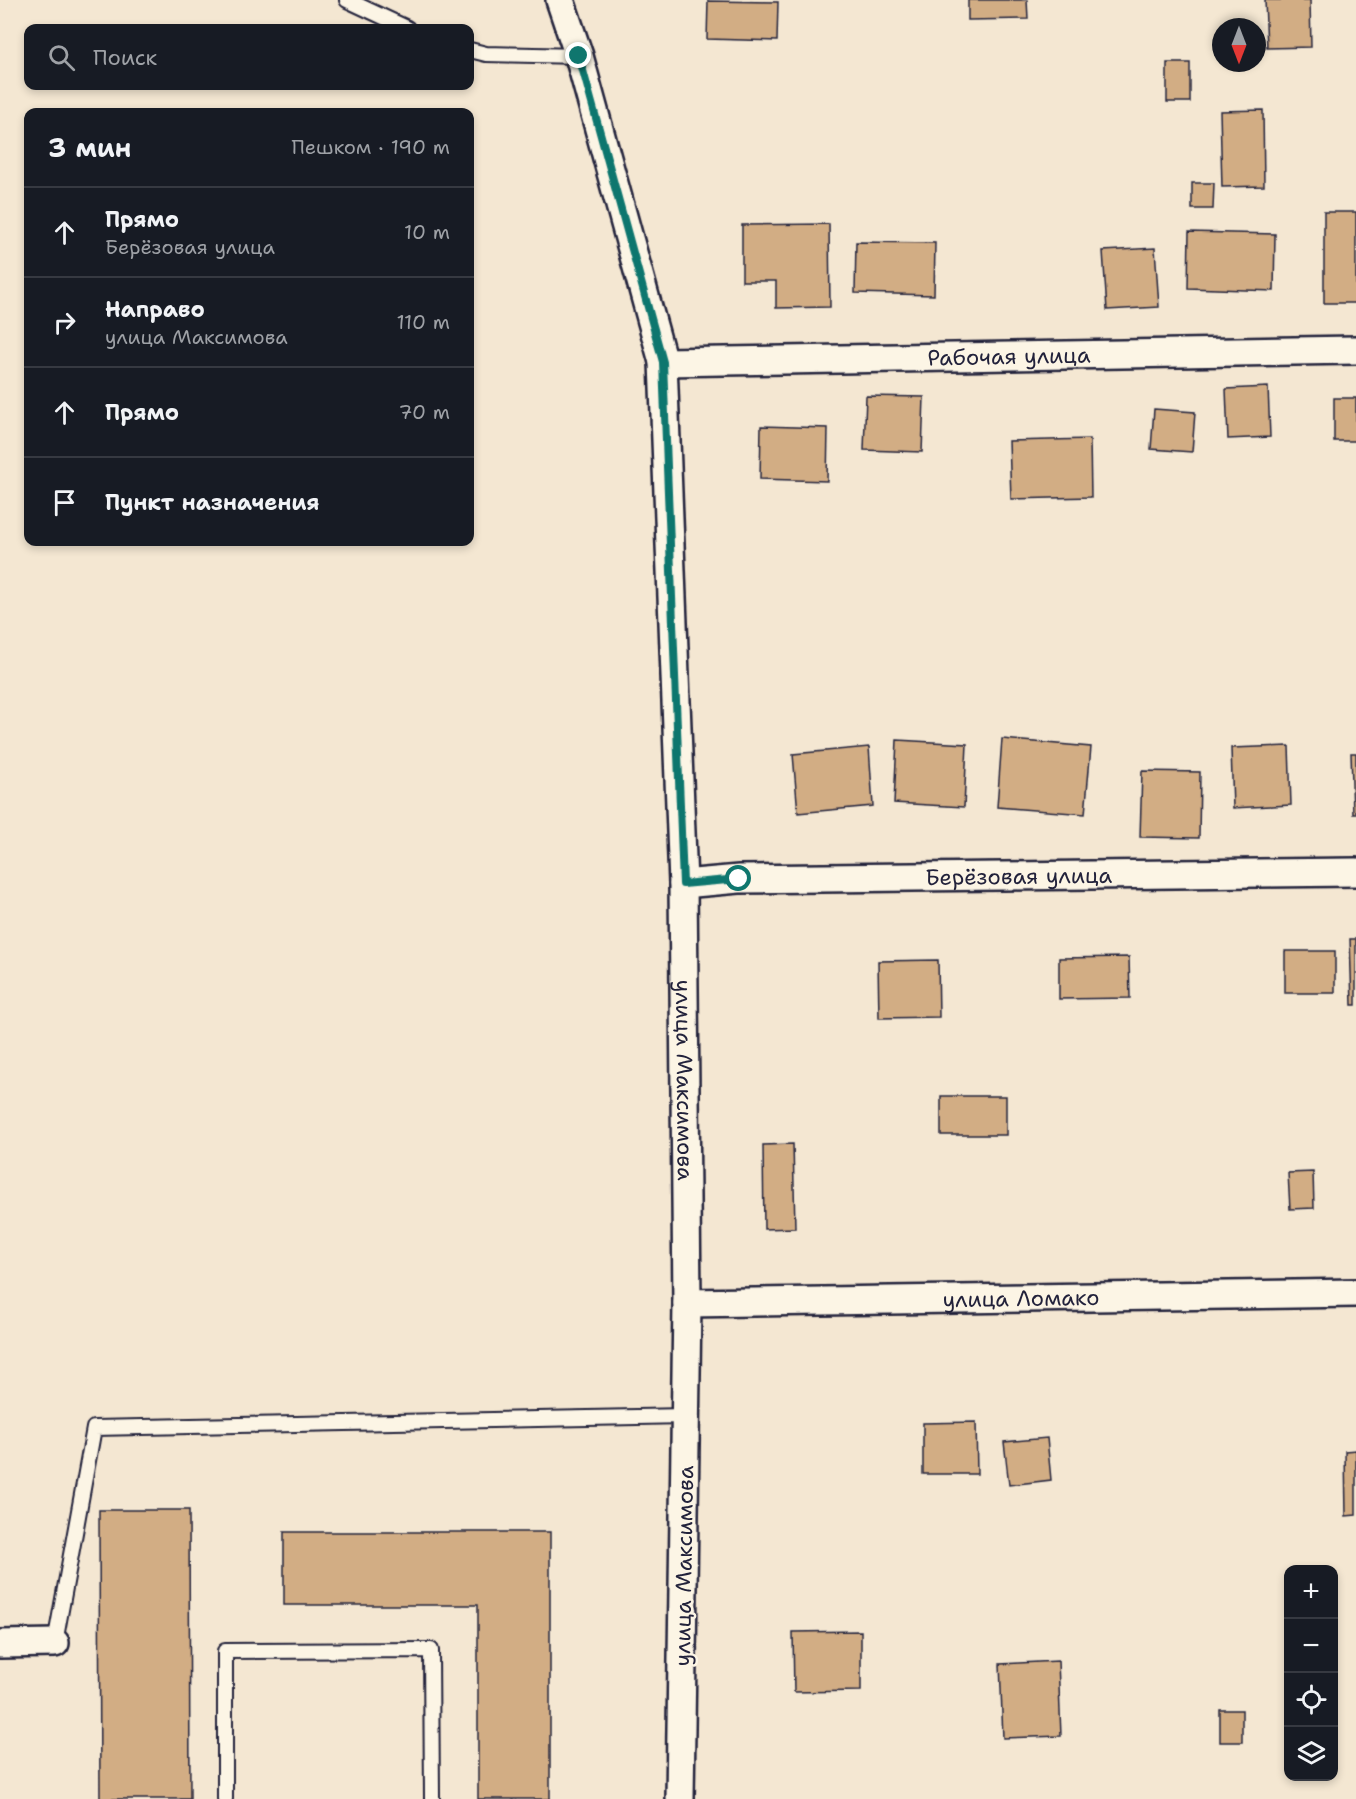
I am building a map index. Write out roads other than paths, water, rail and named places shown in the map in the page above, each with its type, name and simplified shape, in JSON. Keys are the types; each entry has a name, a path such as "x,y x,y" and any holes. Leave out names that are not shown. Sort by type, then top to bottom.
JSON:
{"street":[{"name":"улица Максимова","path":"560,0 579,56 663,362 683,884 687,1303 680,1799"},
{"name":"Рабочая улица","path":"663,362 1356,350"},
{"name":"Берёзовая улица","path":"683,884 739,879 1356,872"},
{"name":"улица Ломако","path":"687,1303 1356,1293"},
{"path":"0,1644 55,1644"}],"lane":[{"path":"346,0 398,24"},
{"path":"474,51 486,54 579,56"},
{"path":"55,1644 94,1428 686,1416"},
{"path":"225,1799 225,1651 431,1650 432,1799"}]}
